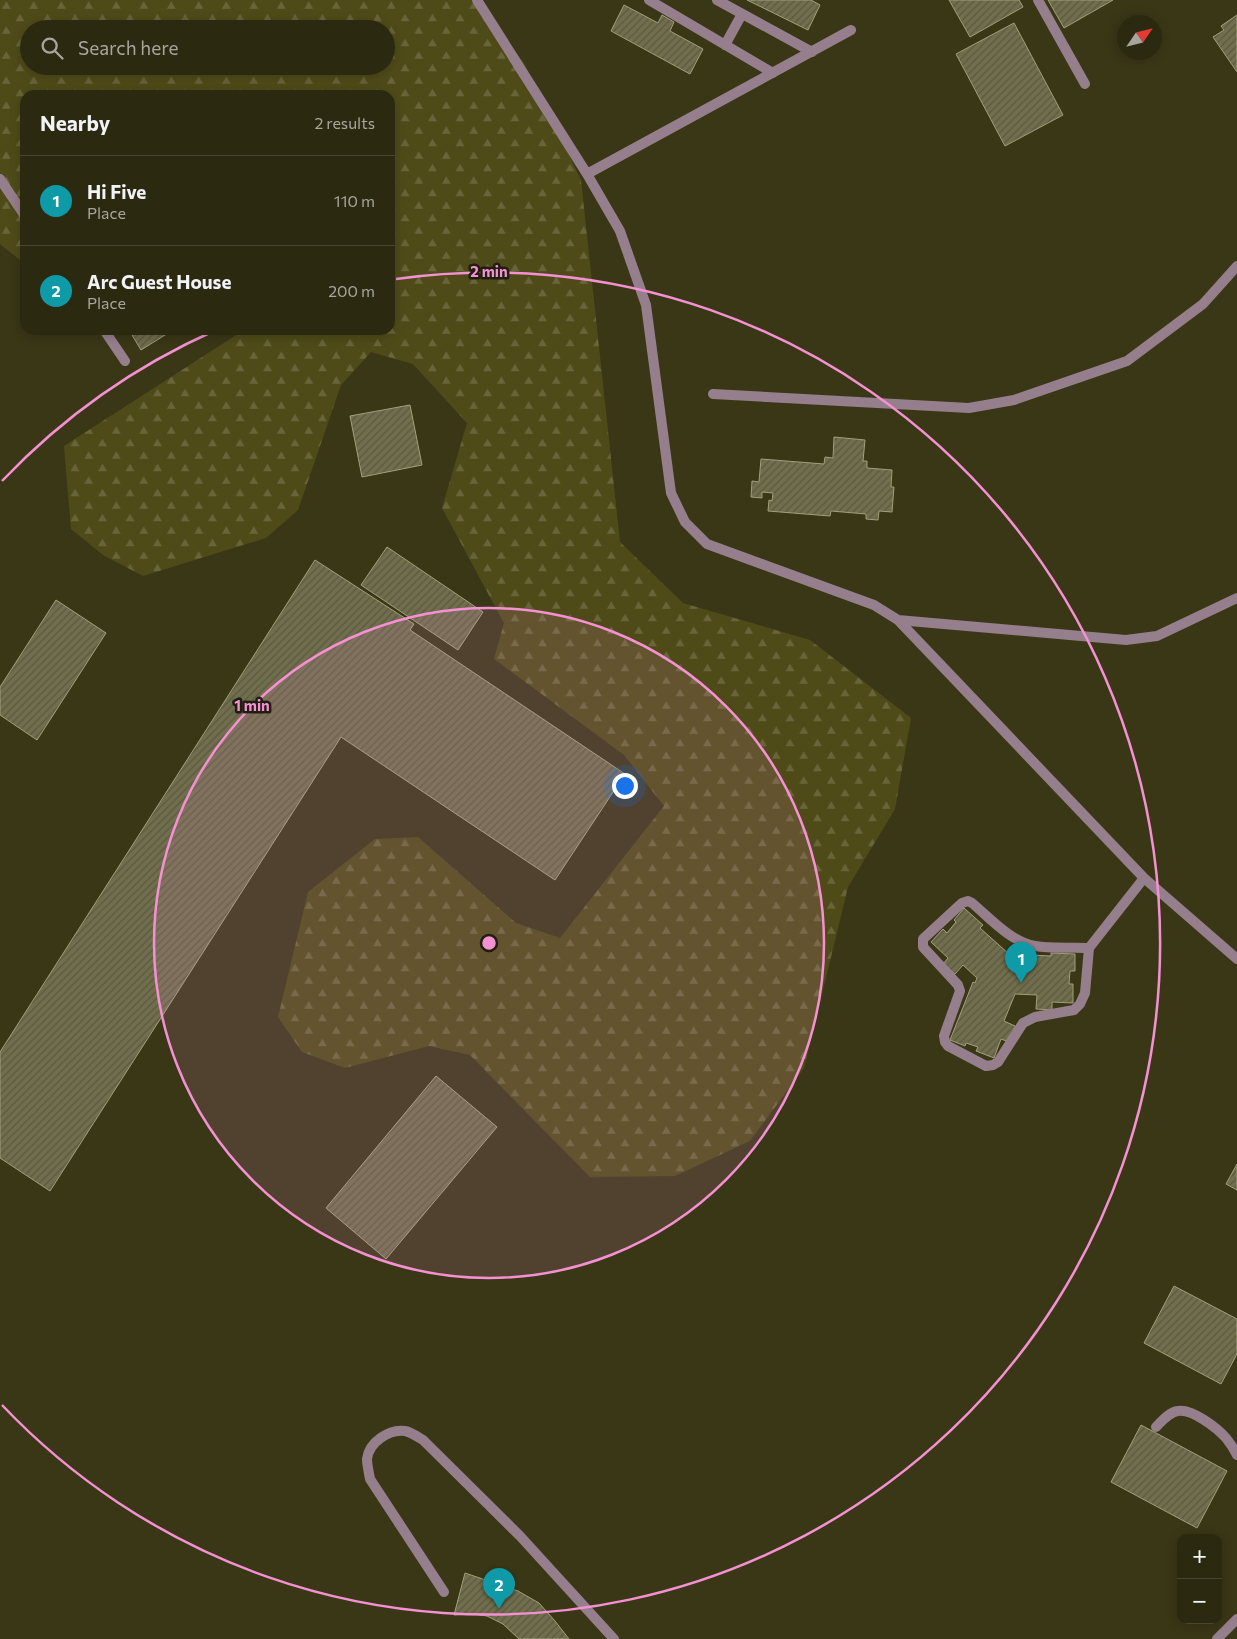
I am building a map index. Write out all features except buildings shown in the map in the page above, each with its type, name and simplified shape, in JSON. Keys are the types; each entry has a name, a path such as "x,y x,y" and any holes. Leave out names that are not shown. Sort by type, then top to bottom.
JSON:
{"street":[{"path":"477,0 587,174 620,231 646,305 671,492 685,522 708,544 874,605 898,620 1144,878 1237,959"},
{"path":"649,0 773,73"},
{"path":"717,0 812,52"},
{"path":"1038,0 1084,84"},
{"path":"725,45 742,14"},
{"path":"587,174 851,30"},
{"path":"0,179 20,209"},
{"path":"713,394 969,408 1014,400 1127,361 1202,304 1237,266"},
{"path":"108,335 125,360"},
{"path":"898,620 1126,640 1157,636 1237,598"},
{"path":"1089,948 1035,946 1011,936 972,903 968,901 962,903 922,942 923,947 958,985 960,991 944,1036 945,1042 948,1046 986,1066 994,1065 998,1062 1023,1023 1035,1017 1074,1010 1080,1004 1085,993 1089,948 1144,878"},
{"path":"1156,1427 1170,1414 1179,1411 1189,1412 1208,1423 1226,1438 1237,1455"},
{"path":"444,1592 370,1479 367,1459 374,1445 382,1436 393,1432 406,1431 423,1440 520,1536 614,1639"},
{"path":"1217,1639 1237,1619"}],"green space":[{"path":"0,0 477,0 524,63 581,180 620,542 683,603 810,640 911,718 895,809 848,887 804,1068 750,1141 675,1176 590,1177 470,1055 429,1046 345,1068 302,1052 278,1017 308,892 375,839 418,837 516,923 560,938 664,806 624,755 494,659 504,623 442,508 467,423 413,364 371,352 341,385 298,510 266,538 143,576 103,555 71,529 64,446 236,335 395,335 395,90 20,90 20,260 0,244"}],"place":[{"name":"Hi Five","path":"1021,983"},
{"name":"Arc Guest House","path":"499,1609"}]}
